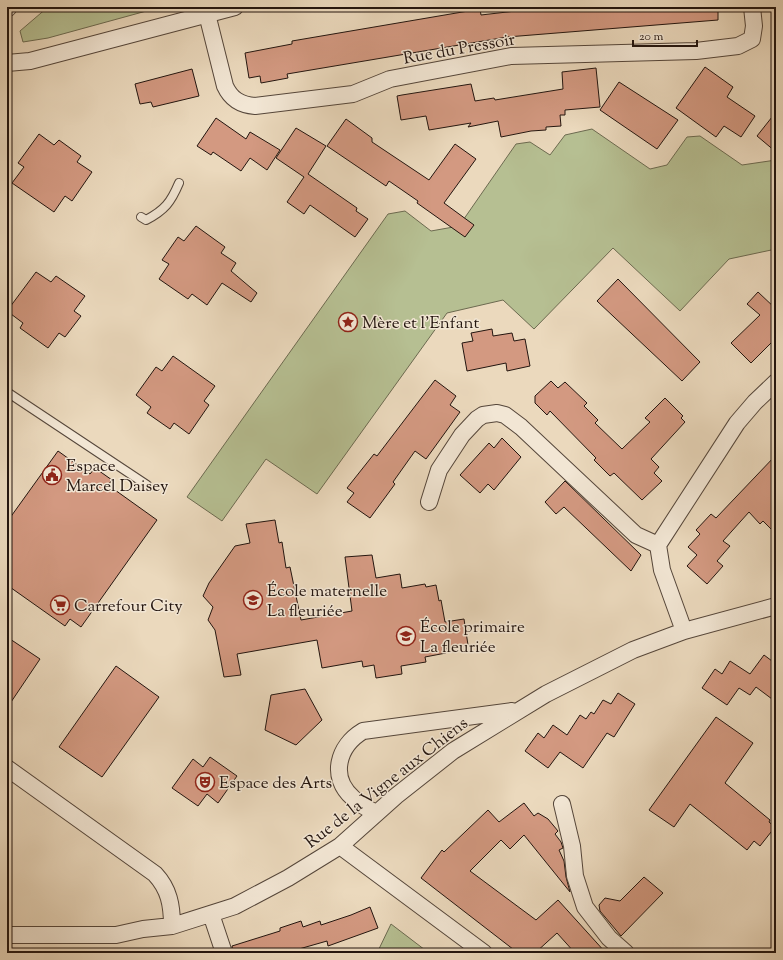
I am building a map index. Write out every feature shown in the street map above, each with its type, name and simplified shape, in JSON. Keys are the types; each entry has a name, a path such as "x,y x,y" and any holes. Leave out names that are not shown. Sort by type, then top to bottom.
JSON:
{"street":[{"name":"Rue du Pressoir","path":"221,10 225,86 229,94 244,106 255,106 353,94 390,79 511,56 696,51 738,46 752,39 754,26 752,7"},
{"path":"7,63 30,61 221,10"},
{"path":"684,631 662,570 658,545 737,423 755,402 776,382"},
{"path":"430,502 439,470 462,435 483,415 497,413 505,415 521,427 636,536 658,545"},
{"name":"Rue de la Vigne aux Chiens","path":"7,935 116,935 143,929 172,926 235,906 262,893 340,846 376,813 453,751 517,710 604,664 634,650 684,631 776,606"},
{"path":"376,813 352,798 341,781 339,770 340,760 344,747 351,738 363,731 517,710"},
{"path":"7,768 155,874 167,889 170,899 172,926"},
{"path":"562,804 572,846 575,876 584,907 609,938 626,953"},
{"path":"340,846 484,953"},
{"path":"211,914 224,953"}],"lane":[{"path":"141,217 146,220 158,214 172,200 179,182"},
{"path":"7,392 147,485"}],"green space":[{"path":"48,7 161,7 48,38 23,42 20,31"},
{"path":"592,129 650,169 667,165 687,137 700,136 742,165 776,160 776,249 729,259 680,311 613,248 534,329 503,300 447,313 317,494 266,459 222,521 187,497 388,214 405,211 431,231 459,226 516,144 530,142 550,155 565,135"},
{"path":"391,924 429,953 377,953"}],"building":[{"path":"533,7 718,7 718,20 507,37 287,74 288,78 261,83 260,76 249,78 245,53 292,44 292,41 480,9 481,15 533,9"},
{"path":"705,67 733,87 727,97 755,116 741,137 724,126 716,137 676,108"},
{"path":"596,68 600,107 565,110 565,115 560,115 561,126 546,127 546,130 531,131 501,137 498,121 468,127 471,123 429,130 426,116 401,120 397,96 471,84 475,101 494,98 495,100 563,89 562,72"},
{"path":"192,69 199,96 153,107 151,102 140,104 135,84"},
{"path":"619,82 678,120 657,149 600,110"},
{"path":"776,112 776,152 757,136"},
{"path":"216,118 246,139 250,132 280,150 267,170 250,158 241,171 213,152 211,155 197,146"},
{"path":"346,119 372,138 372,142 429,180 455,144 476,159 444,203 474,225 465,237 389,181 386,186 327,146"},
{"path":"296,128 326,146 308,174 357,208 356,211 368,219 355,237 310,205 304,214 287,202 304,177 276,158"},
{"path":"39,134 54,145 59,140 81,156 77,162 92,172 72,201 65,196 54,212 12,183 24,167 18,163"},
{"path":"196,226 225,247 221,253 236,263 231,271 257,293 251,302 222,283 207,305 192,294 188,299 159,279 169,264 162,260 178,237 184,241"},
{"path":"36,272 51,282 56,276 85,296 74,311 81,316 65,337 59,333 48,348 20,328 23,323 7,311"},
{"path":"618,279 700,362 682,381 597,301"},
{"path":"758,292 776,309 776,338 751,363 731,343 760,315 747,304"},
{"path":"492,329 493,336 512,333 514,341 525,339 530,366 507,371 506,363 467,371 462,343 473,341 471,333"},
{"path":"173,356 215,386 204,401 209,405 189,434 174,423 170,429 147,413 151,407 136,395 156,367 162,371"},
{"path":"435,380 456,396 450,405 460,412 426,459 415,451 393,482 395,484 370,518 347,502 354,493 347,488 374,454 377,456"},
{"path":"551,381 558,388 565,382 587,403 584,406 598,420 595,423 622,449 650,422 645,418 665,398 683,416 681,418 685,422 651,459 659,467 654,473 662,481 642,500 614,473 610,476 594,460 596,458 550,411 547,415 535,403 535,396"},
{"path":"502,438 521,457 494,490 488,484 480,493 460,475 489,443 494,448"},
{"path":"58,451 90,474 95,468 112,480 108,485 157,520 81,627 70,619 65,626 7,585 7,522"},
{"path":"776,455 776,534 763,521 760,524 749,512 723,541 730,546 717,561 723,566 707,584 687,566 697,555 688,547 700,534 696,530 711,514 716,518"},
{"path":"565,481 641,555 631,571 564,507 556,514 545,502"},
{"path":"275,520 279,543 282,542 286,568 290,567 301,620 352,611 345,557 372,555 376,578 400,574 402,588 425,584 426,587 436,585 439,601 441,600 445,622 464,619 468,645 445,649 446,653 425,657 426,662 401,666 402,674 376,678 374,665 363,667 362,661 322,668 317,640 237,654 241,675 224,677 215,630 208,620 213,607 203,596 209,583 235,546 250,543 246,524"},
{"path":"7,637 40,659 7,708"},
{"path":"764,655 776,664 776,702 756,687 750,695 739,688 727,705 702,688 715,669 722,674 730,661 750,674"},
{"path":"116,666 159,697 102,777 59,747"},
{"path":"305,689 322,720 296,745 265,730 271,695"},
{"path":"618,693 635,704 614,737 607,733 583,768 560,752 548,768 525,751 538,733 544,738 553,725 567,735 580,715 586,719 591,712 594,714 603,700 611,704"},
{"path":"716,717 753,743 725,783 770,820 769,822 775,827 760,846 754,841 747,850 690,804 674,827 649,810"},
{"name":"Espace des Arts","path":"210,757 237,776 218,803 207,794 198,806 172,788 193,759 203,767"},
{"path":"524,803 534,816 538,813 548,819 558,831 555,834 561,842 563,848 559,850 564,861 570,892 524,835 510,849 501,840 470,871 536,920 558,900 606,953 575,953 557,933 535,953 518,953 421,878 442,850 444,852 488,810 499,822"},
{"path":"644,877 663,893 621,936 600,911 599,905 605,898 620,901"},
{"path":"370,907 378,928 328,946 327,941 285,953 233,953 232,946 280,931 280,928 301,921 303,927 320,921 321,925"}],"place":[{"name":"Mère et l'Enfant","path":"348,322"},
{"name":"Espace Marcel Daisey","path":"52,475"},
{"name":"École maternelle La fleuriée","path":"253,600"},
{"name":"Carrefour City","path":"60,605"},
{"name":"École primaire La fleuriée","path":"406,636"},
{"name":"Espace des Arts","path":"205,782"}]}
